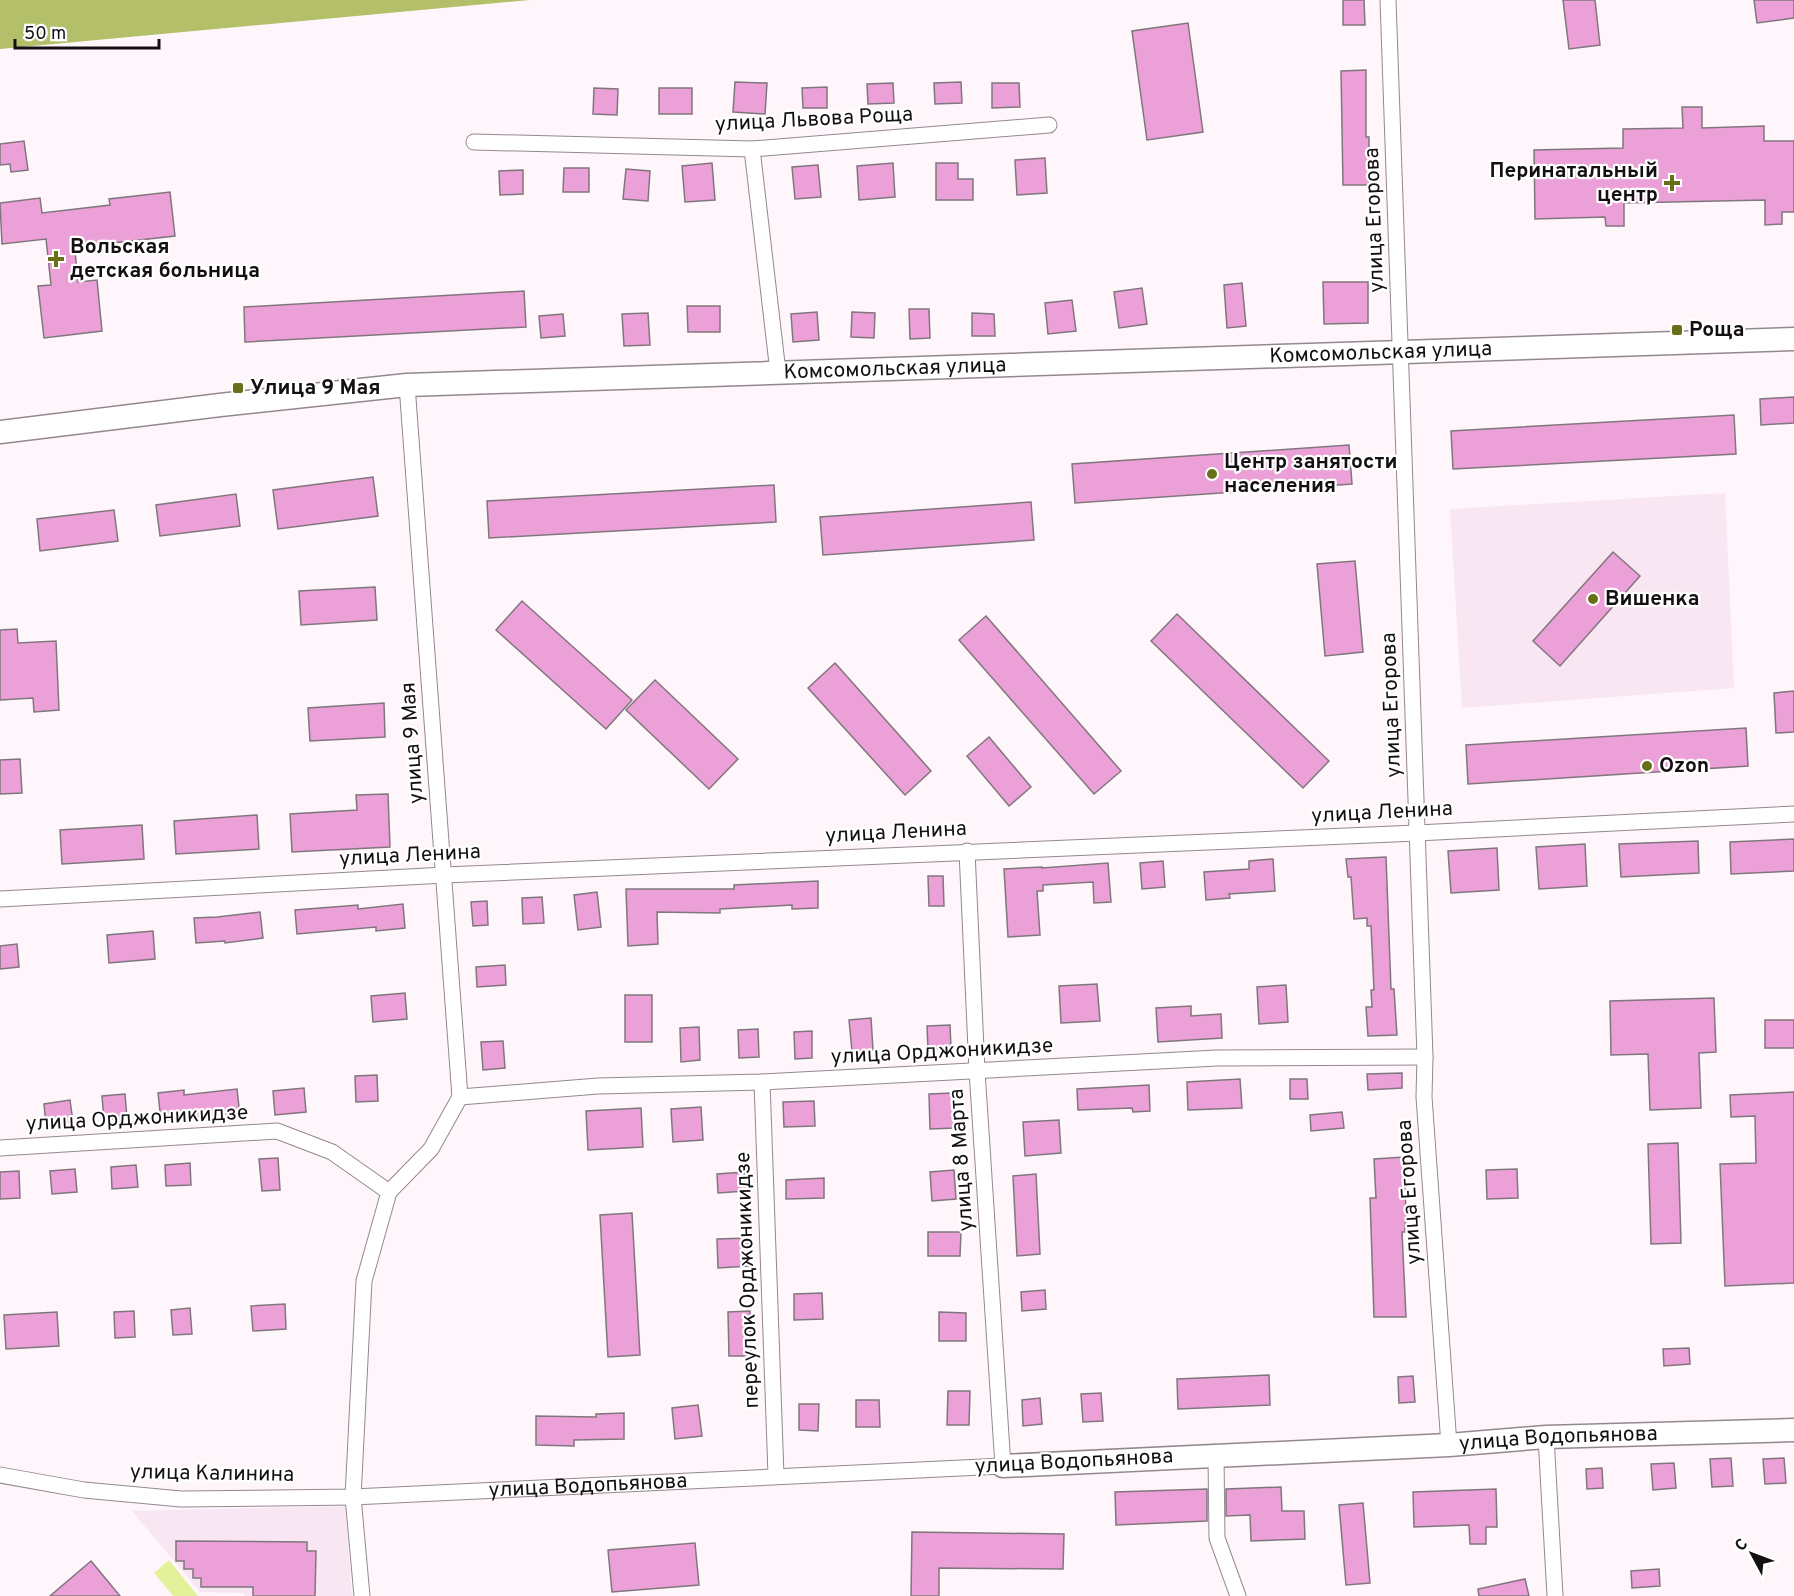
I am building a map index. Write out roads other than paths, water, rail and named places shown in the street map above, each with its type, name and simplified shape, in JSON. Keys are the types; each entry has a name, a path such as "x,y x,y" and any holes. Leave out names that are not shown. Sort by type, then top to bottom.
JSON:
{"main road":[{"name":"Комсомольская улица","path":"0,432 407,385 1794,339"},
{"name":"улица Водопьянова","path":"1003,1466 1449,1445 1546,1437 1794,1430"}],"street":[{"name":"улица Егорова","path":"1388,0 1425,1057 1424,1097 1449,1445"},
{"name":"улица Львова Роща","path":"474,142 752,149 1049,125"},
{"path":"752,149 778,372"},
{"name":"улица 9 Мая","path":"407,385 460,1097"},
{"name":"улица Ленина","path":"0,899 445,875 1417,833 1794,814"},
{"name":"улица 8 Марта","path":"967,851 977,1071 1003,1466"},
{"name":"улица Орджоникидзе","path":"460,1097 598,1086 762,1082 1217,1058 1425,1057"},
{"name":"переулок Орджоникидзе","path":"762,1082 776,1475"},
{"path":"362,1596 353,1497 364,1281 389,1192 431,1149 460,1097"},
{"name":"улица Орджоникидзе","path":"0,1148 277,1131 332,1152 389,1192"},
{"path":"1546,1437 1555,1596"},
{"path":"1216,1456 1217,1538 1238,1596"},
{"name":"улица Водопьянова","path":"353,1497 776,1475 1003,1466"},
{"name":"улица Калинина","path":"0,1475 84,1490 181,1499 353,1497"}],"place":[{"name":"Перинатальный центр","path":"1672,183"},
{"name":"Вольская детская больница","path":"56,259"},
{"name":"Роща","path":"1677,330"},
{"name":"Улица 9 Мая","path":"238,388"},
{"name":"Центр занятости населения","path":"1212,474"},
{"name":"Вишенка","path":"1593,599"},
{"name":"Ozon","path":"1647,766"}]}
